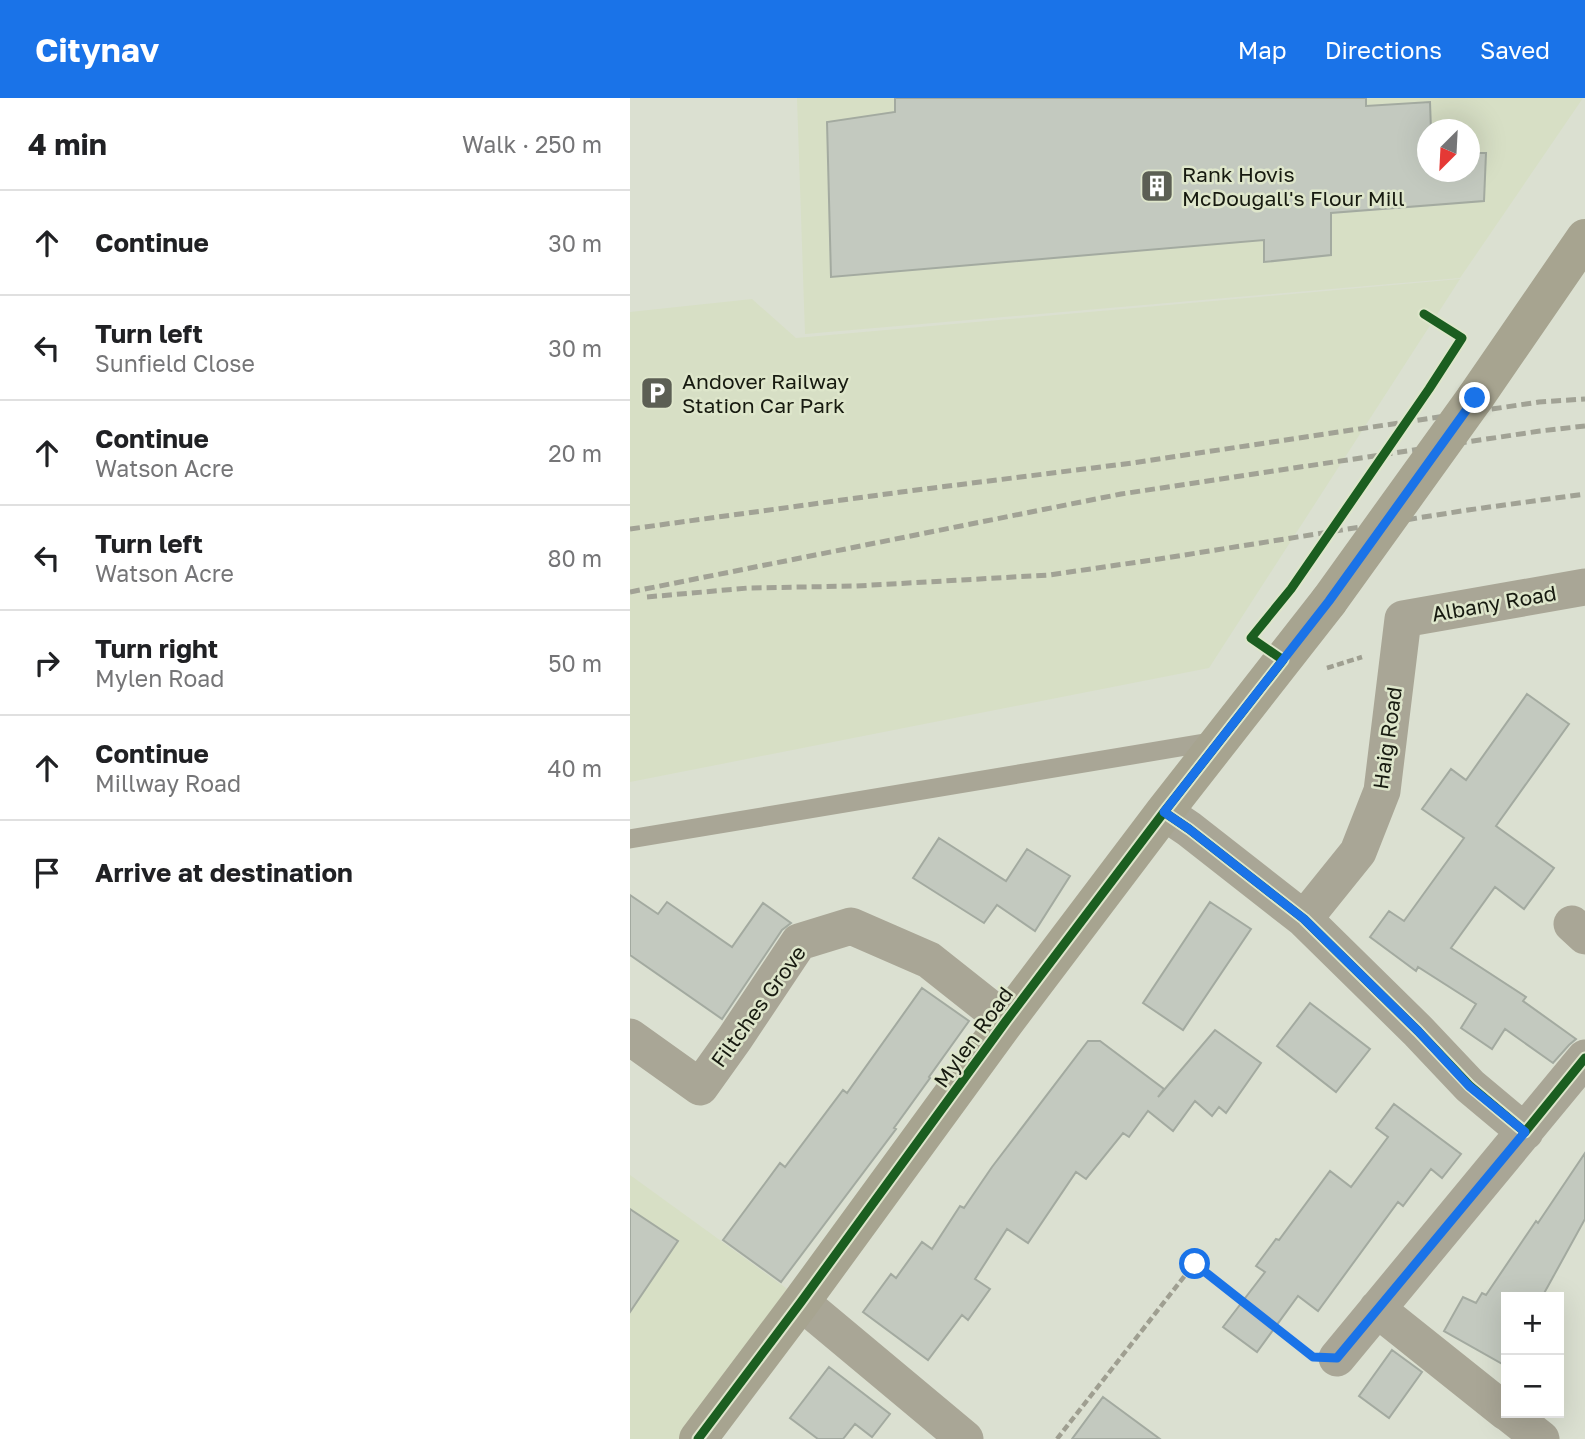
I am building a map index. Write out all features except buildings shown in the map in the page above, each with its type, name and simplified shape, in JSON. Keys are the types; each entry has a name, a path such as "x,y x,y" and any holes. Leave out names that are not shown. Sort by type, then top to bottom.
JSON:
{"street":[{"name":"Mylen Road","path":"698,1439 1006,1021 1219,740 1329,601 1475,398 1585,238"},
{"name":"Albany Road","path":"1403,619 1585,587"},
{"name":"Haig Road","path":"1304,919 1358,852 1382,791 1403,619"},
{"path":"1164,812 1304,919 1418,1031 1469,1086 1525,1132"},
{"name":"Filtches Grove","path":"630,1037 700,1087 799,942 852,926 929,960 1006,1021"},
{"path":"1337,1358 1585,1058"},
{"path":"801,1302 965,1439"},
{"path":"1377,1309 1501,1407"},
{"path":"1515,1418 1541,1439"}],"lane":[{"path":"630,839 1219,740"}],"path":[{"path":"1057,1439 1195,1264 1313,1357 1337,1358"}],"shaded area":[{"name":"Rank Hovis McDougall's Flour Mill","path":"797,98 1583,98 1460,278 805,334"},
{"path":"1460,279 1209,668 630,782 630,312 752,299 796,338"},
{"path":"630,1175 797,1296 683,1439 630,1439"}],"railway":[{"path":"630,529 1132,463 1539,402 1585,399"},
{"path":"630,592 1121,494 1585,426"},
{"path":"647,597 748,588 856,586 1049,575 1585,494"}],"cycle path":[{"path":"698,1439 1006,1021 1283,660 1251,638 1291,589 1462,338 1424,314"},
{"path":"1164,812 1304,919 1470,1086 1525,1132 1585,1058"}],"place":[{"name":"Rank Hovis McDougall's Flour Mill","path":"1157,186"},
{"name":"Andover Railway Station Car Park","path":"657,393"}],"route":[{"path":"1195,1264 1313,1357 1337,1358 1525,1132 1469,1086 1418,1031 1304,919 1164,812 1329,601 1475,398"}]}
